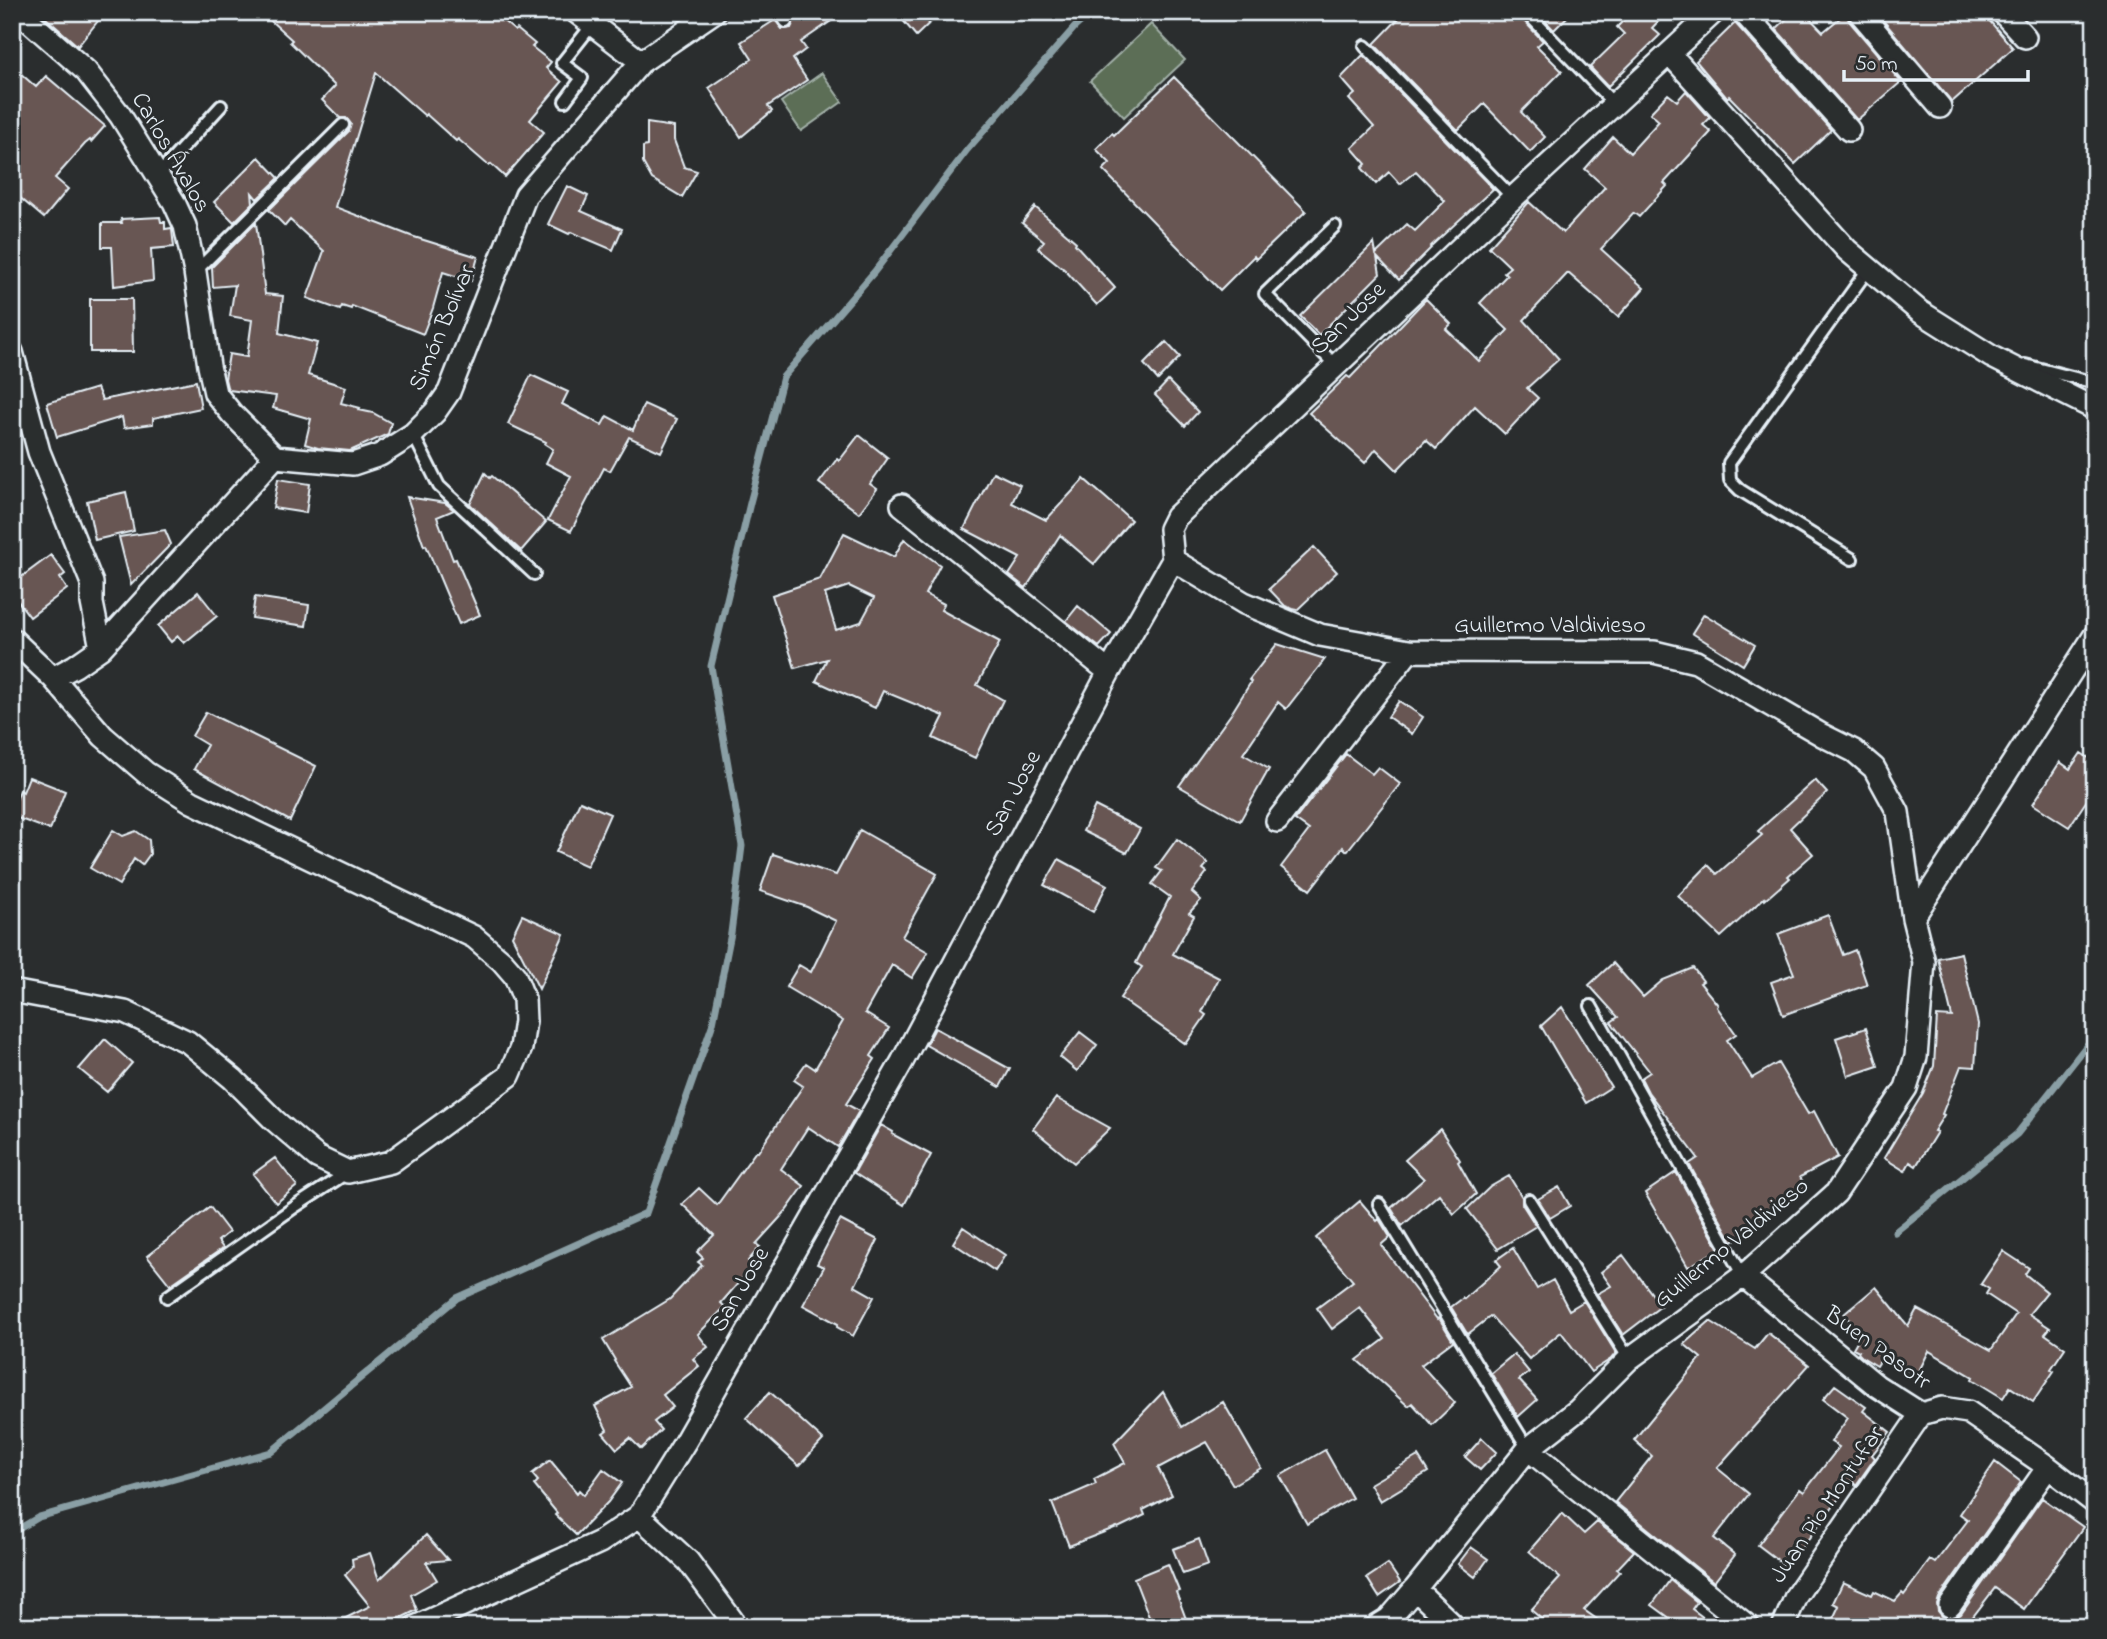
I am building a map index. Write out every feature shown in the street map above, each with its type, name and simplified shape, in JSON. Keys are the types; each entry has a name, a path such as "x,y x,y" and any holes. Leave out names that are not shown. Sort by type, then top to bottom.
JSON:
{"street":[{"name":"Carlos Ávalos","path":"19,12 86,71 120,115 174,202 185,226 215,393 275,457"},
{"name":"Simón Bolívar","path":"275,457 353,464 380,455 414,434 449,392 526,194 641,62 714,12"},
{"path":"1743,12 1849,130"},
{"path":"1859,12 1940,107"},
{"path":"2002,12 2025,37"},
{"name":"San Jose","path":"415,1627 600,1542 639,1516 685,1443 902,1062 1109,672 1172,561 1170,529 1176,517 1513,198 1671,54 1701,16"},
{"path":"584,18 641,62"},
{"path":"1671,54 1838,239 1919,311 1992,357 2095,410"},
{"path":"12,352 39,452 92,583 92,603 101,648"},
{"path":"53,678 101,648 275,457"},
{"path":"902,505 1109,672"},
{"name":"Guillermo Valdivieso","path":"1172,561 1244,603 1320,635 1409,651 1654,652 1696,662 1854,751 1874,768 1898,812 1913,918 1924,962 1916,1057 1906,1088 1836,1193 1743,1276 1629,1359 1578,1410 1528,1449 1415,1589 1389,1619 1376,1627"},
{"path":"1913,918 2095,635"},
{"path":"12,991 125,1012 188,1042 233,1079 274,1120 317,1157 348,1172 391,1162 509,1076 521,1048 525,1021 524,999 515,976 474,937 192,802 146,773 103,736 53,678 14,644"},
{"path":"1277,821 1409,651"},
{"name":"Buen Pasotr","path":"1743,1276 1877,1386 1921,1414 1942,1408 1968,1412 2095,1503"},
{"name":"Juan Pio Montufar","path":"1783,1627 1796,1596 1921,1414"},
{"path":"1528,1449 1749,1627"},
{"path":"1950,1606 2048,1467"},
{"path":"639,1516 688,1562 735,1627"},
{"path":"1415,1589 1455,1627"}],"lane":[{"path":"779,12 786,22"},
{"path":"1526,12 1614,104"},
{"path":"565,101 582,78 562,63 584,18"},
{"path":"1365,46 1513,198"},
{"path":"158,176 221,106"},
{"path":"194,272 344,125"},
{"path":"1335,226 1265,294 1336,367"},
{"path":"1852,559 1740,490 1730,480 1729,463 1869,268"},
{"path":"1992,357 2095,383"},
{"path":"414,434 439,486 534,574"},
{"path":"1591,1006 1743,1276"},
{"path":"167,1297 348,1172"},
{"path":"1529,1200 1629,1359"},
{"path":"1379,1204 1528,1449"}],"green space":[{"path":"1151,24 1185,60 1124,117 1090,81"},
{"path":"822,73 842,102 801,131 781,102"}],"building":[{"path":"39,12 105,12 78,46"},
{"path":"261,12 493,12 535,44 532,47 551,62 546,68 562,82 530,120 544,132 505,177 458,139 456,141 376,73 335,207 411,236 478,257 471,281 443,272 423,334 352,306 351,309 342,306 340,310 307,298 324,251 290,220 285,226 269,210 349,131 351,124 346,118 340,118 322,100 335,86 290,42 292,40"},
{"path":"789,12 844,12 801,42 806,49 793,59 807,80 768,106 772,111 741,137 709,88 752,59 741,42 775,20 782,29 791,28 794,21"},
{"path":"896,12 941,12 916,36"},
{"path":"1405,12 1518,12 1543,41 1537,46 1562,71 1521,112 1545,137 1530,152 1484,104 1458,130 1374,44"},
{"path":"1537,12 1572,12 1554,30"},
{"path":"1632,12 1667,12 1652,28 1660,35 1608,86 1590,67 1624,34 1617,27"},
{"path":"1794,12 1804,12 1823,32 1846,13 1849,21 1901,82 1857,120 1776,29"},
{"path":"1876,12 1982,12 2013,48 1952,102"},
{"path":"1735,23 1831,130 1795,164 1729,96 1727,98 1696,61"},
{"path":"1363,55 1493,189 1430,247 1399,280 1377,257 1380,274 1319,335 1300,316 1374,243 1376,254 1407,224 1415,231 1445,201 1416,171 1400,184 1389,172 1376,184 1362,168 1366,164 1352,148 1374,127 1349,99 1355,94 1341,78"},
{"path":"12,66 36,87 46,76 105,126 55,178 68,189 44,218 12,191"},
{"path":"1174,77 1306,211 1220,290 1103,170 1110,163 1096,149"},
{"path":"1686,91 1710,118 1703,125 1711,132 1664,183 1667,186 1639,217 1634,213 1601,249 1644,288 1618,317 1568,273 1524,320 1559,359 1527,388 1538,398 1505,434 1475,406 1436,449 1426,440 1397,470 1376,449 1365,463 1309,413 1347,376 1350,378 1426,299 1451,324 1446,329 1479,361 1508,330 1480,303 1507,275 1504,272 1510,267 1489,247 1529,202 1563,233 1605,187 1585,169 1613,137 1630,153 1659,121 1650,113 1668,94 1677,101"},
{"path":"647,123 674,127 674,140 684,167 697,171 682,197 652,179 643,163 643,147 647,146"},
{"path":"259,157 279,178 257,199 252,193 253,203 234,222 214,202"},
{"path":"567,186 588,196 581,211 622,229 613,250 548,224"},
{"path":"1035,207 1076,242 1115,288 1097,305 1065,270 1038,248 1044,241 1022,223"},
{"path":"160,217 161,222 165,222 165,229 172,228 174,247 151,249 153,281 114,286 112,247 102,247 102,223"},
{"path":"256,223 265,294 283,296 279,333 317,343 308,375 346,387 341,403 373,413 391,423 388,434 350,451 318,448 305,444 311,419 273,408 276,396 229,390 227,387 225,379 229,354 247,357 252,320 230,316 235,285 213,287 212,267"},
{"path":"90,299 132,299 133,352 90,352"},
{"path":"1166,342 1180,357 1158,380 1144,364"},
{"path":"531,375 568,392 562,404 602,425 607,416 633,430 644,404 677,419 661,452 629,437 610,471 604,468 571,531 548,520 571,476 546,463 553,449 545,444 546,442 508,424"},
{"path":"196,381 201,408 153,418 153,424 124,428 122,417 57,437 47,403 97,388 102,400"},
{"path":"1168,381 1198,412 1185,426 1155,395"},
{"path":"859,435 888,458 870,484 877,489 859,513 819,483"},
{"path":"993,472 1020,485 1012,503 1046,520 1084,479 1131,520 1094,564 1060,535 1026,588 1009,575 1020,558 964,529"},
{"path":"485,473 546,522 521,551 470,504"},
{"path":"278,479 310,484 306,513 273,508"},
{"path":"126,492 134,531 95,540 87,501"},
{"path":"407,497 445,503 454,510 437,517 453,560 456,559 480,615 459,624 426,545 424,546"},
{"path":"165,530 171,544 131,585 119,537"},
{"path":"844,533 894,557 904,539 940,565 925,594 944,604 941,610 1000,642 977,685 1003,700 975,758 933,738 944,716 883,691 875,708 816,681 827,659 795,668 772,595 820,579","holes":["849,586 874,598 861,622 836,630 825,594"]},
{"path":"1314,547 1337,572 1297,610 1285,606 1269,589"},
{"path":"51,555 65,574 60,578 67,589 30,617 12,593 12,584"},
{"path":"198,592 217,616 184,643 178,636 171,642 158,626"},
{"path":"255,597 309,605 306,626 252,618"},
{"path":"1078,606 1111,634 1099,647 1066,621"},
{"path":"1704,614 1755,645 1743,665 1692,633"},
{"path":"1277,644 1325,659 1286,709 1278,702 1243,754 1269,769 1240,821 1179,786 1231,714 1251,682 1249,680"},
{"path":"1399,701 1423,717 1412,734 1388,717"},
{"path":"206,712 316,766 290,821 194,769 207,745 192,736"},
{"path":"2081,753 2095,762 2095,788 2069,827 2033,804 2060,762 2070,769"},
{"path":"1346,754 1372,774 1378,767 1400,784 1347,851 1343,847 1310,890 1281,867 1309,830 1295,820"},
{"path":"29,777 65,791 50,830 12,816 20,790 23,792"},
{"path":"1815,780 1827,793 1790,828 1813,854 1788,876 1790,878 1721,937 1678,896 1708,865 1717,874 1762,835 1758,831"},
{"path":"580,801 610,814 587,866 556,852"},
{"path":"1095,806 1140,829 1127,853 1083,831"},
{"path":"113,830 123,836 136,831 149,840 150,854 142,865 134,859 119,885 90,868"},
{"path":"860,830 937,874 902,937 928,952 912,978 892,965 865,1013 889,1028 871,1056 875,1059 846,1104 859,1111 838,1147 808,1127 781,1169 804,1186 756,1244 760,1247 748,1261 753,1266 721,1303 725,1307 698,1334 708,1347 693,1359 699,1366 663,1395 673,1407 654,1422 661,1430 641,1449 630,1438 617,1449 603,1433 607,1430 595,1406 631,1387 603,1340 670,1299 702,1265 698,1262 703,1258 697,1252 714,1235 682,1204 699,1188 717,1205 756,1151 758,1152 803,1086 794,1080 806,1063 815,1069 843,1021 786,987 799,965 811,972 836,921 807,907 760,891 773,854 836,875"},
{"path":"1177,839 1208,863 1203,869 1207,872 1192,892 1201,900 1189,913 1194,916 1173,954 1219,978 1202,1012 1206,1015 1186,1044 1120,998 1142,967 1136,963 1170,897 1152,884 1162,871 1156,868"},
{"path":"1059,859 1107,885 1093,912 1044,885"},
{"path":"522,915 564,934 539,989 512,936"},
{"path":"1828,915 1843,955 1855,950 1867,985 1783,1015 1771,982 1794,974 1778,934"},
{"path":"1961,953 1978,1024 1975,1067 1961,1066 1942,1114 1944,1115 1934,1131 1937,1132 1916,1166 1910,1162 1905,1171 1884,1158 1923,1093 1934,1066 1937,1016 1952,1017 1938,958"},
{"path":"1613,963 1643,997 1663,980 1693,968 1703,981 1700,983 1736,1034 1727,1040 1752,1078 1778,1063 1808,1114 1814,1111 1838,1157 1800,1177 1806,1187 1763,1217 1766,1222 1737,1240 1732,1241 1689,1164 1698,1158 1648,1092 1641,1078 1650,1072 1611,1022 1618,1017 1589,985"},
{"path":"1562,1007 1611,1087 1586,1103 1541,1026"},
{"path":"935,1028 1010,1069 1000,1087 926,1045"},
{"path":"1866,1028 1878,1066 1848,1076 1836,1038"},
{"path":"1080,1032 1097,1045 1077,1071 1060,1057"},
{"path":"105,1039 132,1063 107,1092 79,1069"},
{"path":"1056,1098 1110,1128 1074,1163 1033,1129"},
{"path":"881,1125 931,1155 904,1205 854,1173"},
{"path":"1440,1129 1460,1160 1458,1162 1476,1194 1454,1214 1439,1194 1402,1226 1391,1208 1424,1179 1405,1160"},
{"path":"275,1158 297,1186 276,1203 253,1174"},
{"path":"1676,1172 1719,1249 1688,1267 1645,1193"},
{"path":"1509,1176 1536,1226 1498,1249 1467,1209 1490,1187"},
{"path":"1559,1187 1570,1206 1550,1218 1538,1199"},
{"path":"1360,1201 1377,1221 1379,1219 1390,1237 1381,1245 1437,1319 1439,1318 1453,1341 1421,1365 1455,1403 1432,1425 1412,1403 1408,1406 1357,1360 1385,1339 1360,1308 1332,1329 1317,1308 1353,1281 1316,1238"},
{"path":"210,1207 229,1232 218,1241 223,1248 170,1285 147,1256"},
{"path":"840,1220 878,1240 855,1286 874,1297 853,1336 837,1327 838,1324 803,1305 824,1267 817,1264"},
{"path":"963,1227 1005,1255 995,1271 953,1243"},
{"path":"1513,1248 1537,1289 1553,1280 1569,1310 1584,1301 1616,1353 1611,1359 1591,1372 1561,1332 1529,1359 1491,1316 1468,1334 1466,1332 1451,1307 1501,1266 1496,1260"},
{"path":"2003,1251 2029,1268 2025,1274 2047,1292 2029,1314 2050,1328 2045,1334 2065,1348 2051,1369 2054,1371 2033,1402 2010,1387 2003,1398 1929,1351 1917,1375 1882,1358 1877,1366 1853,1348 1861,1334 1844,1314 1876,1287 1908,1326 1917,1309 1991,1350 2016,1314 1986,1294 1989,1289 1981,1284"},
{"path":"1623,1255 1661,1306 1623,1335 1597,1294 1611,1286 1601,1272"},
{"path":"1710,1321 1755,1349 1768,1333 1809,1365 1717,1468 1749,1494 1714,1538 1735,1555 1714,1582 1615,1502 1652,1456 1634,1440 1701,1358 1684,1344"},
{"path":"1514,1354 1529,1372 1519,1380 1537,1400 1518,1417 1491,1373"},
{"path":"1835,1385 1866,1407 1863,1411 1890,1432 1872,1455 1875,1458 1856,1485 1852,1481 1787,1567 1758,1545 1800,1489 1804,1492 1839,1447 1831,1442 1848,1418 1823,1399"},
{"path":"770,1392 823,1440 799,1466 746,1418"},
{"path":"1163,1392 1182,1427 1223,1402 1261,1468 1233,1485 1207,1442 1158,1468 1172,1495 1143,1510 1145,1515 1069,1546 1052,1503 1096,1484 1094,1479 1125,1463 1114,1443"},
{"path":"1482,1438 1497,1452 1480,1470 1465,1457"},
{"path":"1325,1450 1352,1498 1307,1524 1280,1476"},
{"path":"1418,1456 1428,1472 1380,1501 1370,1484"},
{"path":"550,1460 577,1493 579,1490 584,1495 603,1469 622,1483 608,1502 576,1535 555,1515 557,1513 534,1485 538,1481 532,1474"},
{"path":"1995,1462 2021,1482 1939,1598 1938,1611 1948,1619 1961,1614 2042,1498 2083,1527 2024,1609 1995,1588 1965,1627 1829,1627 1839,1606 1833,1603 1843,1582 1872,1595 1874,1591 1895,1601 1902,1593 1904,1595 1930,1560 1935,1563 1968,1520 1960,1514"},
{"path":"1562,1513 1584,1534 1597,1522 1634,1551 1617,1569 1620,1571 1584,1610 1608,1627 1551,1627 1531,1610 1560,1578 1529,1551"},
{"path":"426,1535 448,1560 426,1562 437,1580 411,1595 417,1610 383,1627 328,1627 370,1606 345,1575 353,1567 352,1559 370,1553 379,1580"},
{"path":"1199,1539 1208,1565 1183,1574 1173,1549"},
{"path":"1471,1547 1488,1559 1475,1577 1458,1564"},
{"path":"1168,1564 1189,1627 1153,1627 1134,1578"},
{"path":"1388,1564 1400,1582 1379,1597 1367,1578"},
{"path":"1670,1580 1697,1602 1692,1609 1716,1627 1682,1627 1652,1605"}],"waterway":[{"path":"12,1533 39,1517 271,1452 457,1298 646,1213 713,1023 731,933 742,846 711,666 783,377 875,271 967,150 1075,27 1092,12"},
{"path":"1895,1232 2017,1134 2095,1035"}]}
